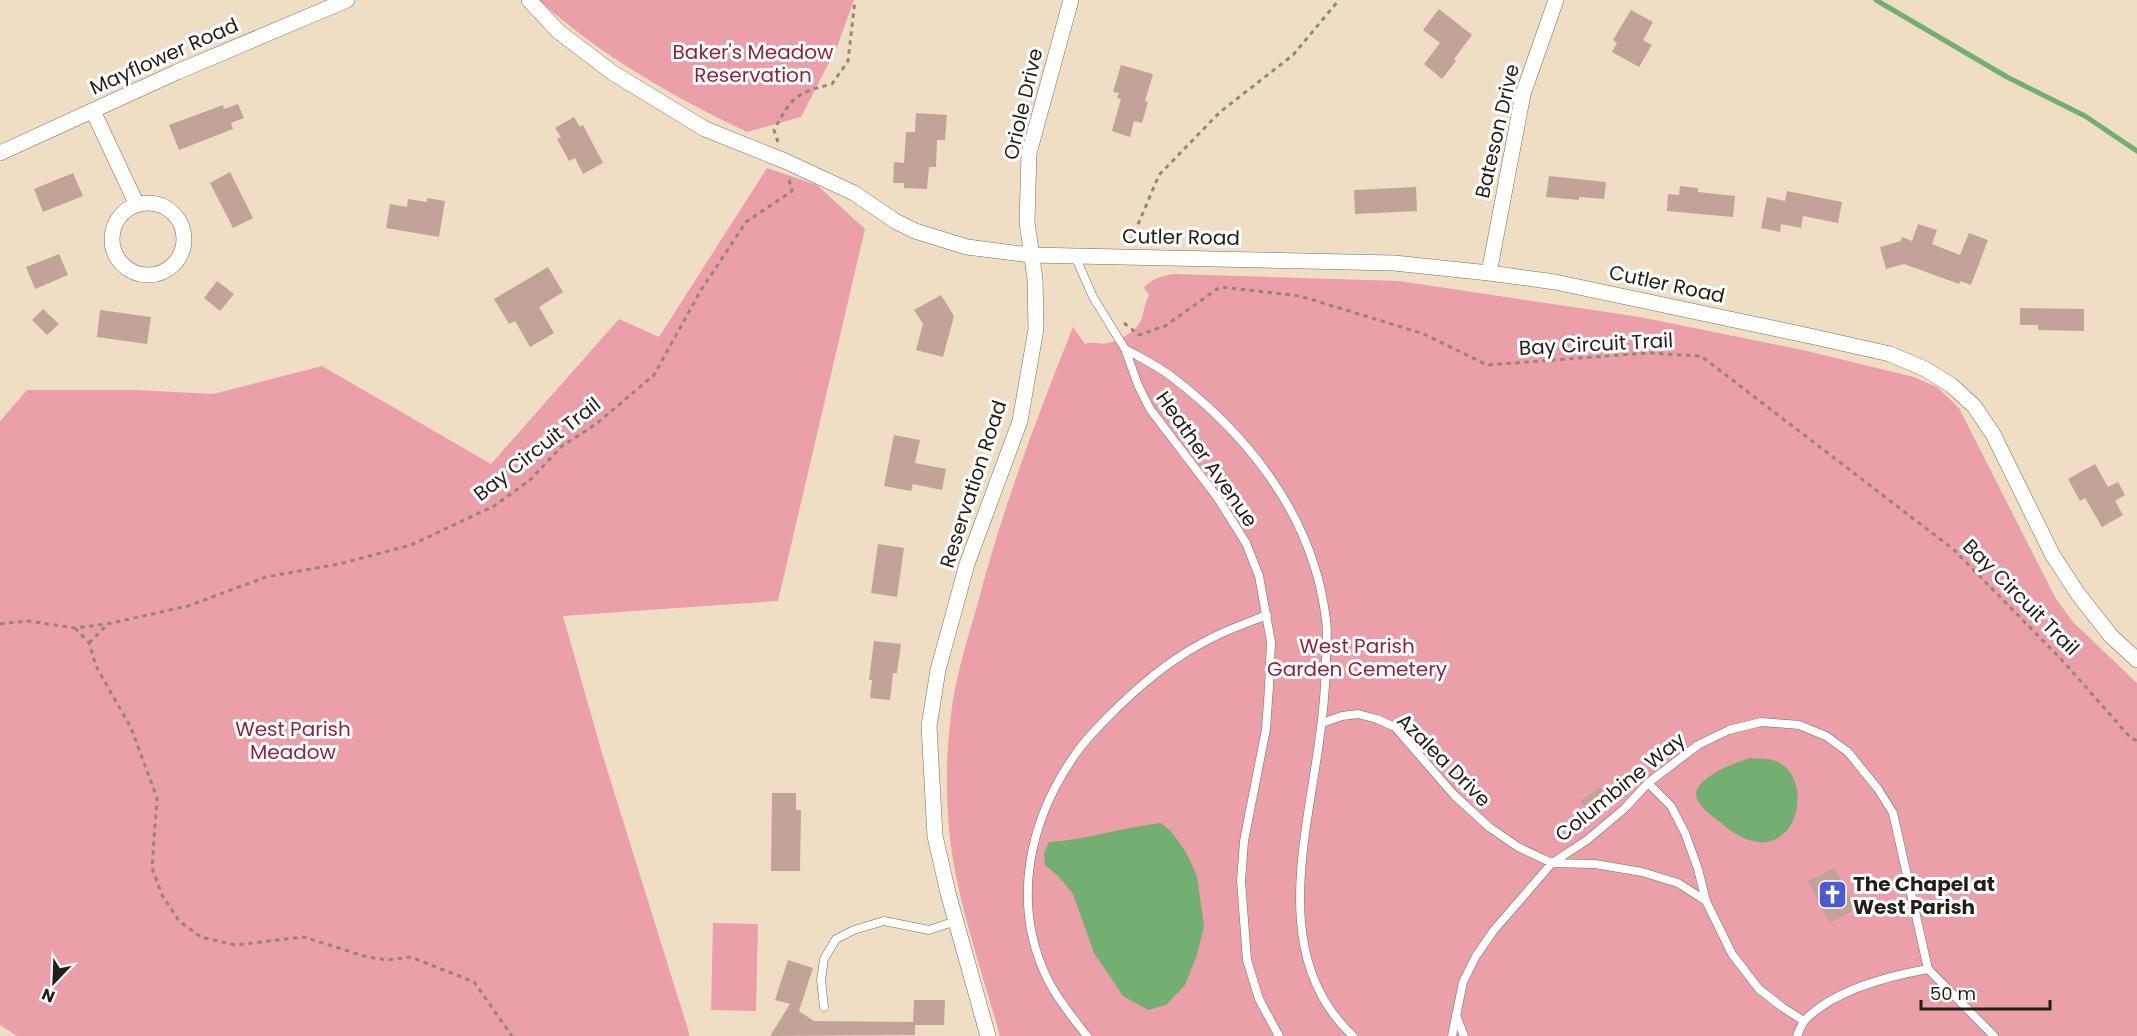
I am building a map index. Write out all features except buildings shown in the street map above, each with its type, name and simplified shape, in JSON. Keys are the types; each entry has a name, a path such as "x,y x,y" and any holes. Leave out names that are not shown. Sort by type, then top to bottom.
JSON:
{"street":[{"name":"Mayflower Road","path":"0,153 177,72 347,0"},
{"path":"529,0 559,32 613,73 705,129 785,161 854,193 895,221 915,231 967,247 1030,255"},
{"name":"Oriole Drive","path":"1030,255 1027,222 1029,153 1071,0"},
{"name":"Bateson Drive","path":"1489,273 1523,94 1556,0"},
{"path":"93,111 137,205"},
{"path":"145,202 166,207 177,217 184,231 184,246 177,260 172,266 158,273 142,274 127,268 117,256 114,248 112,240 115,224 124,212 137,205 145,202"},
{"name":"Cutler Road","path":"1030,255 1394,264 1489,273 1555,282 1890,354 1925,369 1952,385 1974,406 1993,434 2052,554 2078,594 2111,636 2137,660"},
{"name":"Reservation Road","path":"988,1036 956,921 936,836 929,726 938,670 967,564 1020,421 1036,329 1035,279 1030,255"}],"lane":[{"path":"1074,255 1093,297 1125,349"},
{"name":"Heather Avenue","path":"1125,349 1150,410 1217,497 1246,543 1259,576 1271,642 1266,729 1244,841 1241,881 1247,960 1259,999 1279,1036"},
{"name":"Heather Avenue","path":"1125,349 1170,375 1232,429 1262,463 1305,539 1319,584 1327,621 1322,723 1302,855 1299,903 1303,941 1313,976 1326,1004 1342,1026 1353,1036"},
{"path":"1087,1036 1066,1010 1047,979 1032,936 1027,894 1030,852 1042,816 1056,784 1078,750 1139,687 1207,640 1267,615"},
{"name":"Azalea Drive","path":"1322,723 1342,716 1358,714 1377,718 1395,727 1454,795 1489,827 1518,847 1552,863 1595,864 1642,872 1678,883 1706,901"},
{"name":"Columbine Way","path":"1452,1036 1463,982 1476,956 1494,930 1552,863 1596,832 1624,809 1648,783 1698,745 1729,730 1761,722 1799,725 1826,736 1848,752 1878,789 1893,813 1928,969"},
{"path":"1648,783 1671,806 1698,869 1706,901 1732,954 1759,989 1804,1021"},
{"path":"824,1006 821,980 824,959 836,939 854,930 884,921 929,930 956,921"},
{"path":"1797,1036 1804,1021 1826,1004 1860,987 1899,974 1928,969 1994,1036"},
{"path":"1455,1014 1464,1036"}],"path":[{"path":"785,161 774,130 789,102 808,90 832,84 848,61 855,0"},
{"path":"1124,256 1159,175 1220,112 1293,55 1339,0"},
{"name":"Bay Circuit Trail","path":"0,624 28,621 75,628 107,624 188,606 266,578 339,564 411,545 494,506 530,480 562,446 596,424 654,375 701,290 746,222 792,191 785,161"},
{"name":"Bay Circuit Trail","path":"1120,319 1139,334 1165,326 1220,287 1300,296 1424,334 1487,365 1648,353 1701,356 1953,549 2061,659 2130,737 2137,741"},
{"path":"90,643 107,624"},
{"path":"75,628 90,643 96,666 131,728 157,798 152,868 162,894 179,921 201,937 235,945 304,937 367,957 388,960 411,957 474,982 512,1036"}],"green space":[{"name":"Baker's Meadow Reservation","path":"539,0 854,0 837,47 801,117 747,132 638,74 587,39"},
{"name":"West Parish Meadow","path":"767,168 817,185 865,229 778,601 563,616 602,753 690,1036 17,1036 0,1025 0,421 27,390 137,390 213,394 322,366 491,464 619,319 659,337"},
{"name":"West Parish Garden Cemetery","path":"1174,274 1399,281 1640,317 1807,351 1914,377 1937,387 1959,408 2056,599 2074,623 2137,683 2137,1036 1000,1036 963,907 952,854 947,790 948,751 957,680 1009,500 1073,327 1085,344 1102,344 1118,340 1140,323 1149,295 1144,288 1154,280"},
{"path":"713,923 758,924 756,1011 711,1010"}],"shaded area":[{"path":"1750,758 1773,760 1788,770 1796,786 1797,804 1793,821 1782,835 1766,842 1745,839 1710,814 1697,799 1696,792 1707,778 1725,767"},
{"path":"1161,823 1171,831 1186,852 1197,876 1204,926 1197,955 1185,985 1166,1005 1148,1010 1123,996 1094,953 1073,894 1045,865 1044,853 1049,842"}],"waterway":[{"path":"1876,0 2007,77 2085,116 2137,151"}],"place":[{"name":"The Chapel at West Parish","path":"1832,895"}]}
